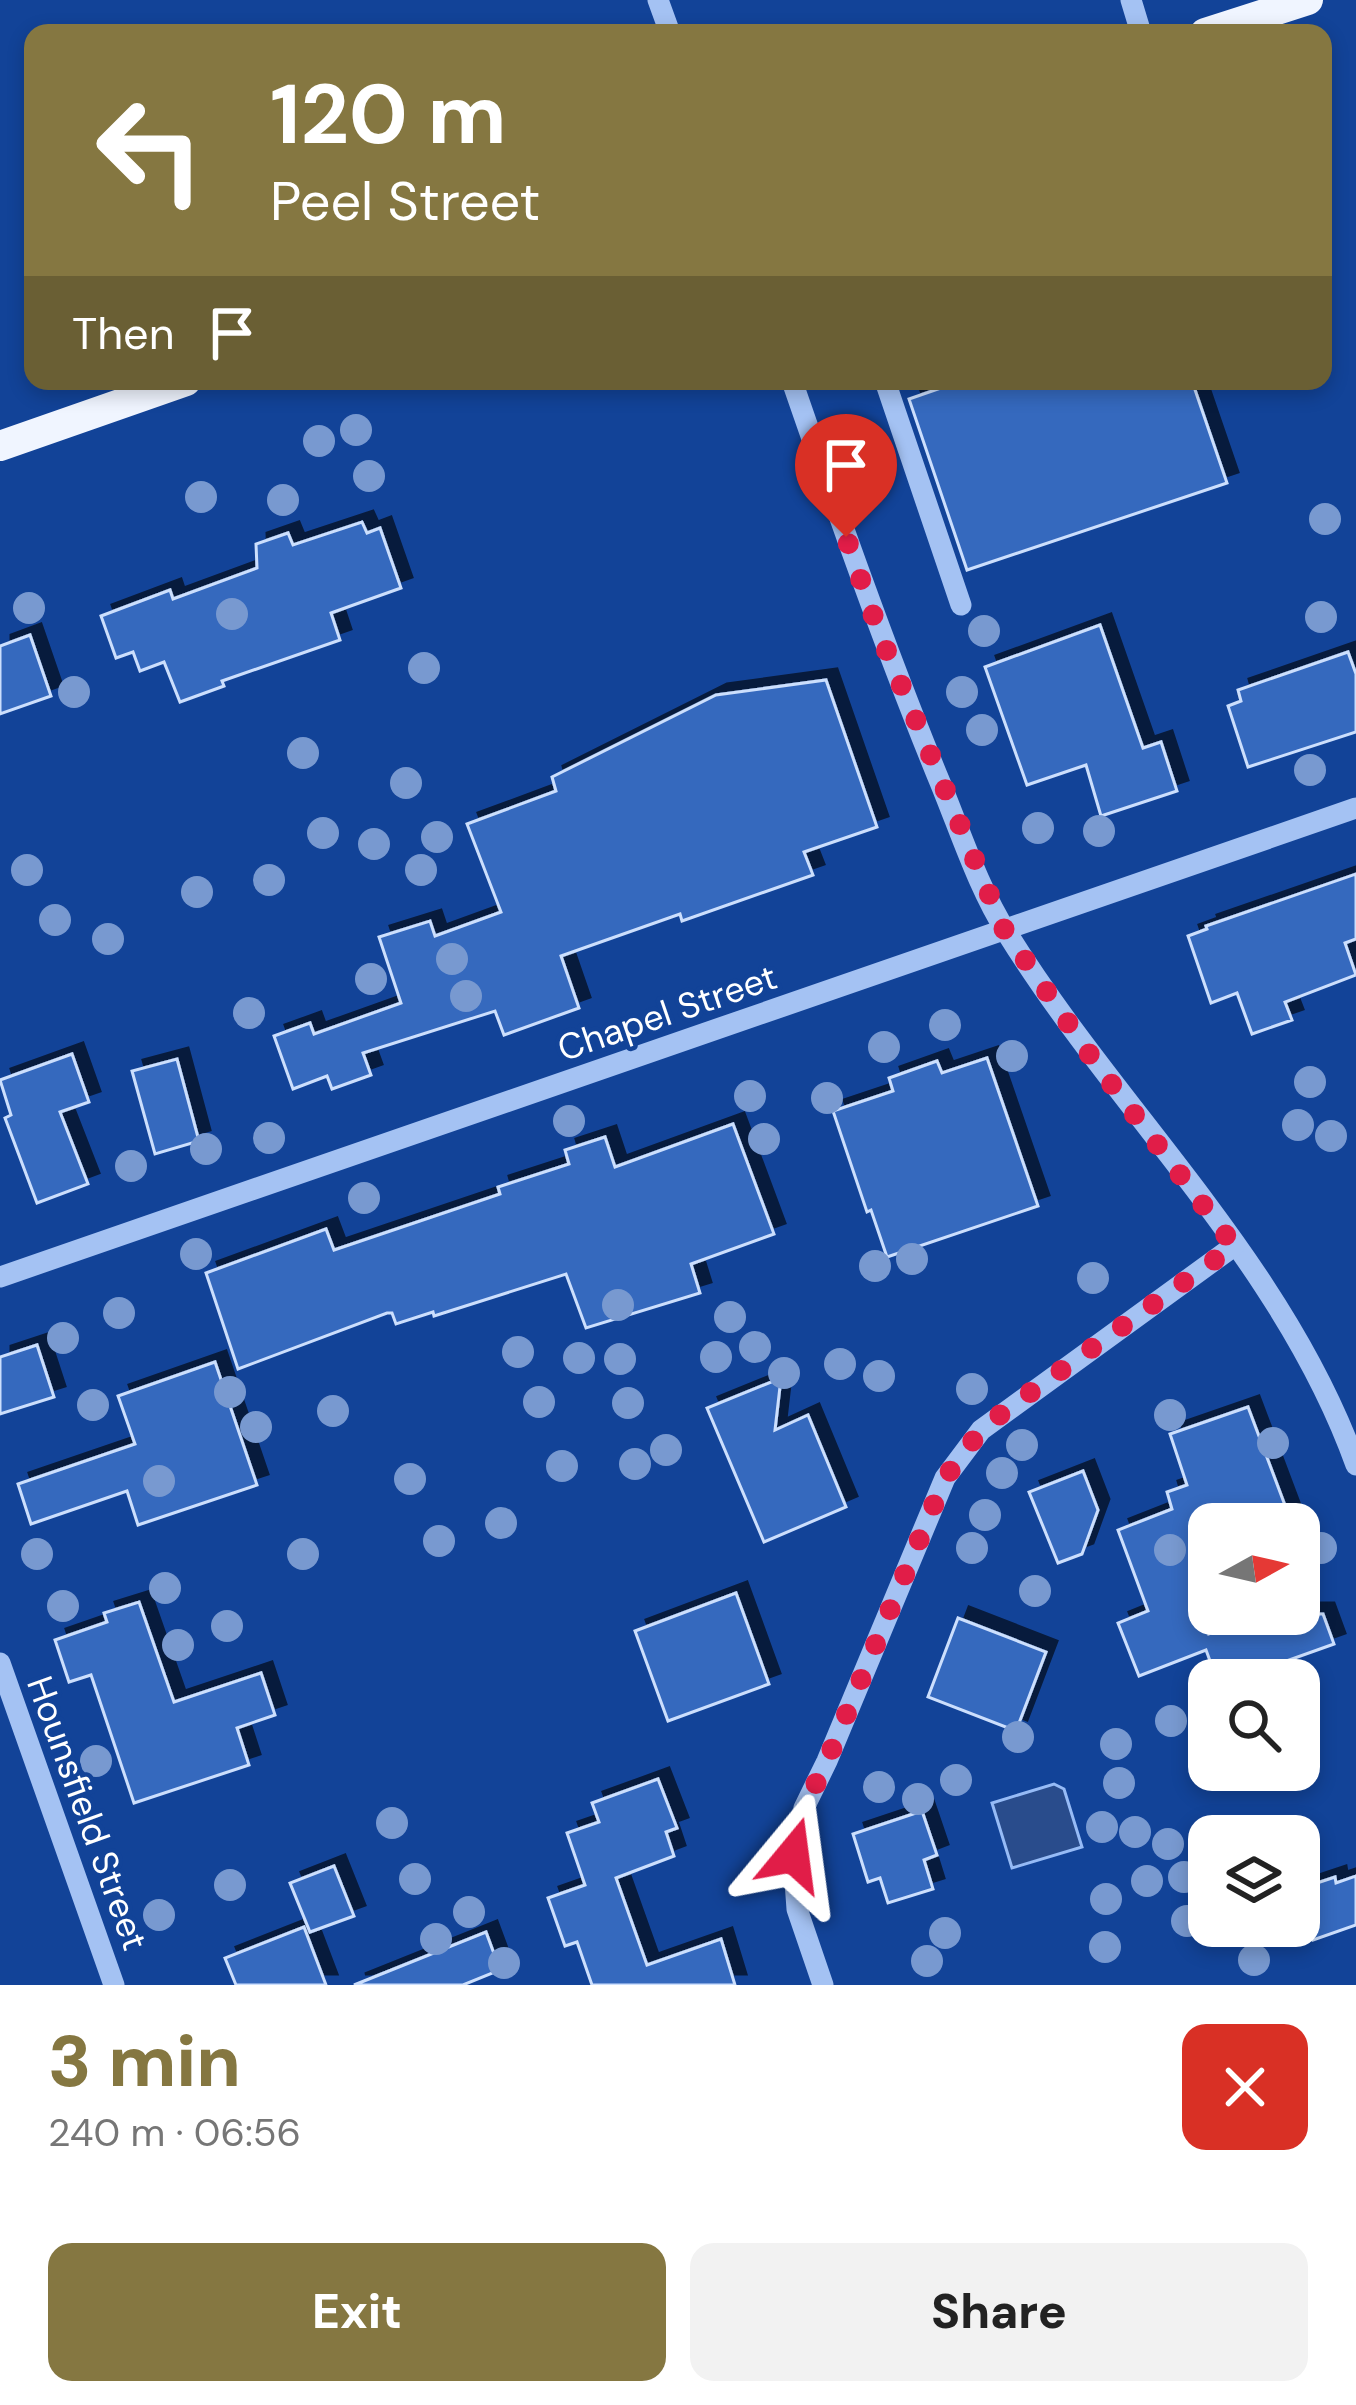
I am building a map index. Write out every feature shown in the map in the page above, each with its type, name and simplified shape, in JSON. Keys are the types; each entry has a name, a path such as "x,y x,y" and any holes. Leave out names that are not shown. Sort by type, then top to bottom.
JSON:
{"main road":[{"path":"1233,24 1308,0"},
{"path":"0,446 160,390"}],"street":[{"path":"795,390 880,635 1004,929 1094,1061 1286,1316 1324,1388 1356,1465"},
{"path":"888,390 961,605"},
{"name":"Chapel Street","path":"0,1277 1356,808"},
{"path":"824,1985 796,1909 793,1855 798,1831 945,1478 981,1430 1234,1246"},
{"name":"Hounsfield Street","path":"0,1664 114,1985"}],"water":[{"path":"1054,1784 1064,1789 1082,1847 1012,1868 992,1803"}],"building":[{"path":"935,390 1195,390 1227,483 967,570 909,399"},
{"path":"362,522 367,533 380,528 401,588 331,613 340,640 222,681 224,686 180,702 164,662 140,671 133,652 116,658 101,616 170,590 173,599 257,568 256,544 288,533 293,545"},
{"path":"1100,625 1143,748 1161,742 1177,791 1101,816 1086,765 1027,785 985,667"},
{"path":"30,635 51,696 0,714 0,646"},
{"path":"1348,652 1356,674 1356,732 1248,767 1228,706 1241,701 1238,690"},
{"path":"826,680 877,827 804,852 813,875 682,921 680,914 561,956 579,1008 504,1035 495,1011 363,1053 371,1075 332,1089 327,1076 293,1089 274,1036 310,1023 314,1034 401,1003 379,937 430,921 435,936 501,912 467,824 556,791 552,777 716,695"},
{"path":"1356,874 1356,939 1345,943 1356,975 1285,1002 1292,1020 1252,1034 1237,993 1211,1003 1188,936"},
{"path":"72,1054 89,1102 60,1112 88,1184 37,1203 5,1118 11,1115 0,1080"},
{"path":"987,1058 1038,1206 887,1257 833,1111 893,1091 889,1078 937,1061 942,1073"},
{"path":"177,1059 199,1141 155,1154 132,1071"},
{"path":"733,1124 774,1234 691,1264 700,1293 586,1328 566,1274 434,1316 433,1312 396,1324 392,1313 387,1313 238,1369 206,1273 326,1229 334,1250 500,1194 498,1187 569,1164 565,1150 605,1137 615,1167"},
{"path":"37,1345 54,1397 0,1414 0,1357"},
{"path":"215,1362 257,1485 138,1525 127,1491 31,1524 18,1484 135,1444 118,1396"},
{"path":"781,1378 775,1430 808,1415 846,1507 764,1542 707,1408"},
{"path":"1248,1407 1284,1503 1188,1503 1188,1635 1320,1635 1323,1614 1334,1644 1292,1659 1209,1659 1206,1650 1139,1676 1118,1623 1148,1611 1118,1530 1172,1509 1167,1492 1187,1485 1170,1434"},
{"path":"1083,1471 1098,1510 1082,1554 1058,1563 1029,1492"},
{"path":"736,1593 769,1684 668,1721 635,1631"},
{"path":"139,1602 174,1702 261,1673 275,1715 237,1728 249,1765 134,1803 91,1675 69,1682 55,1640 107,1622 104,1613"},
{"path":"958,1618 1046,1652 1016,1731 928,1697"},
{"path":"658,1779 677,1828 666,1832 674,1856 616,1878 647,1965 721,1939 735,1985 592,1985 577,1942 565,1946 548,1898 585,1885 567,1833 599,1822 592,1803"},
{"path":"922,1811 937,1855 924,1860 933,1889 888,1903 880,1878 868,1882 853,1834"},
{"path":"334,1866 354,1916 310,1932 290,1883"},
{"path":"1356,1876 1356,1925 1320,1938 1320,1882 1335,1877 1336,1883"},
{"path":"304,1927 326,1985 236,1985 225,1958"},
{"path":"486,1932 500,1970 463,1985 354,1985"}],"route":[{"path":"793,1855 804,1808 945,1478 981,1430 1234,1246 1094,1061 1004,929 880,635 846,537"}]}
